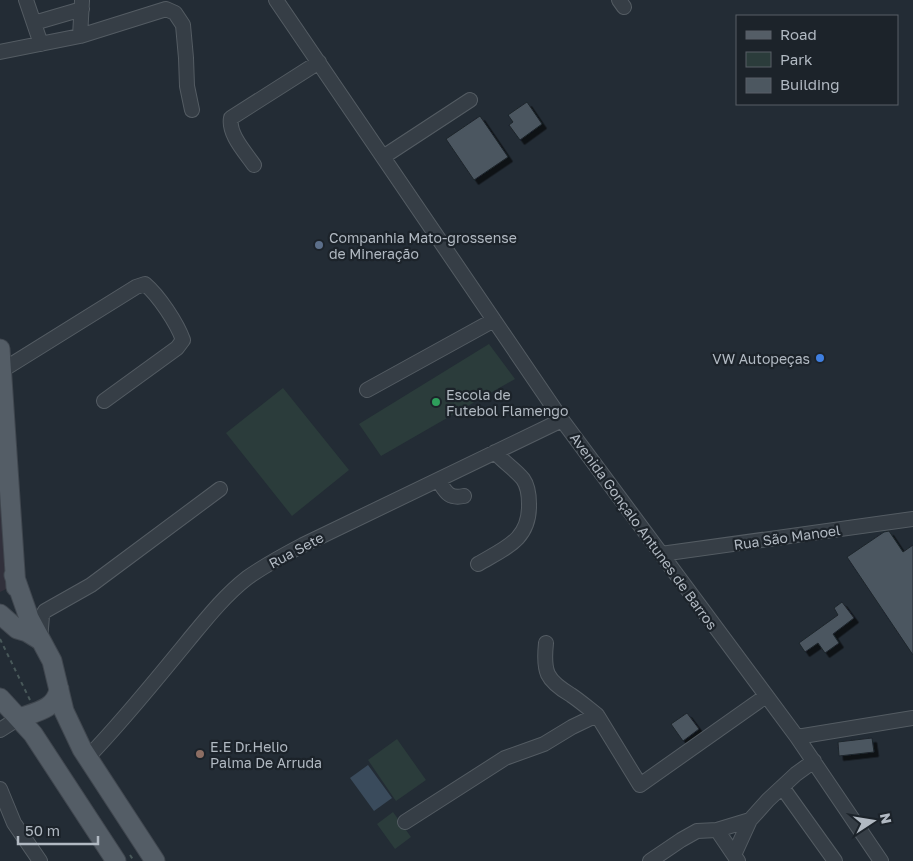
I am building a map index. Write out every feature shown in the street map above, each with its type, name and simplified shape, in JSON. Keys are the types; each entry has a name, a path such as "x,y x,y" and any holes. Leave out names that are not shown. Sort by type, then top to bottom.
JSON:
{"main road":[{"path":"0,349 3,441 14,576 19,604 9,633"},
{"path":"14,576 29,618 52,661 69,723 88,757 155,861"},
{"path":"0,614 9,633"},
{"path":"9,633 32,634 40,640"},
{"path":"28,715 52,704 58,695 59,689"},
{"path":"0,698 28,715 33,734 116,861"}],"street":[{"path":"26,0 41,44"},
{"name":"Avenida Gonçalo Antunes de Barros","path":"276,0 562,420 814,761 881,861"},
{"path":"34,23 82,5 80,36"},
{"path":"0,52 80,36 175,6 183,24 187,86 192,110"},
{"path":"254,165 232,132 231,118 319,62"},
{"path":"383,157 470,100"},
{"path":"1,372 136,287 145,284 152,290 180,332 183,340 177,348 104,401"},
{"path":"367,390 494,320"},
{"name":"Rua Sete","path":"88,757 107,737 208,616 228,595 268,564 303,545 562,420"},
{"path":"478,564 514,543 522,535 529,515 527,487 522,478 495,452"},
{"path":"438,480 452,497 464,496"},
{"path":"40,640 42,616 45,611 91,585 220,489"},
{"name":"Rua São Manoel","path":"661,554 913,519"},
{"path":"546,643 545,666 548,676 561,690 596,714 640,785 766,696"},
{"path":"406,822 505,758 544,744 596,714"},
{"path":"0,730 28,715"},
{"path":"797,738 913,718"},
{"path":"736,858 750,820 782,787 814,761"},
{"path":"782,787 835,861"},
{"path":"0,789 14,822 40,861"},
{"path":"650,861 697,831 717,830 750,820"},
{"path":"717,830 736,858"}],"path":[{"path":"9,633 28,715"}],"shaded area":[{"path":"0,410 11,587 0,592"}],"green space":[{"name":"Escola de Futebol Flamengo","path":"489,344 515,379 381,456 359,424"},
{"path":"283,388 349,470 292,516 226,433"},
{"path":"397,739 426,780 396,801 368,760"},
{"path":"393,812 411,837 395,849 377,824"}],"water":[{"path":"368,765 392,798 374,811 350,778"}],"building":[{"path":"527,102 542,124 520,140 509,125 513,122 508,115"},
{"path":"480,116 508,157 474,180 446,139"},
{"path":"889,531 903,552 913,545 913,655 847,557 884,532"},
{"path":"842,602 854,618 833,634 839,643 825,653 818,643 805,652 799,643 838,615 834,608"},
{"path":"687,713 699,729 683,741 671,724"},
{"path":"872,738 874,752 839,756 838,742"}],"place":[{"name":"Companhia Mato-grossense de Mineração","path":"319,245"},
{"name":"VW Autopeças","path":"820,358"},
{"name":"Escola de Futebol Flamengo","path":"436,402"},
{"name":"E.E Dr.Helio Palma De Arruda","path":"200,754"}]}
